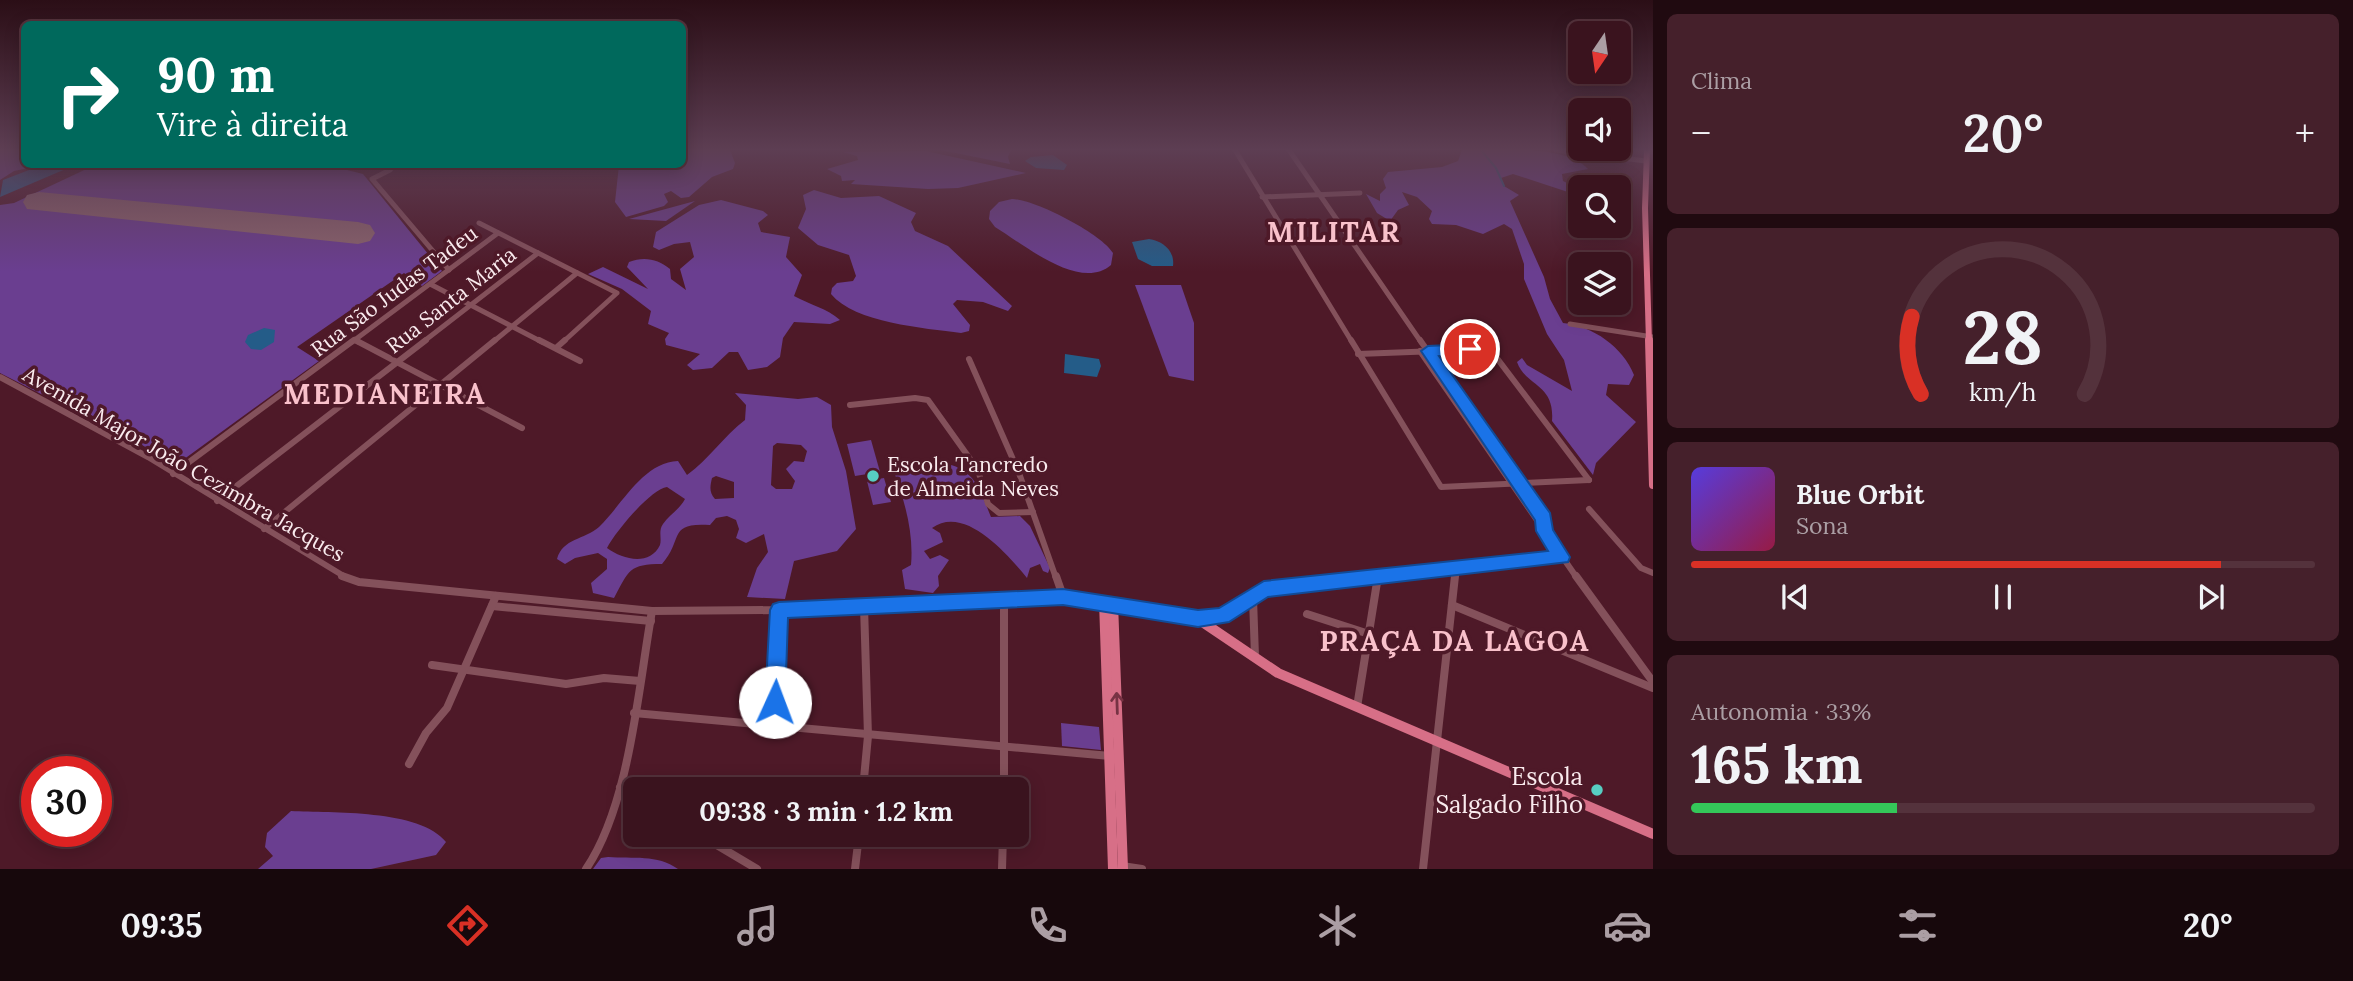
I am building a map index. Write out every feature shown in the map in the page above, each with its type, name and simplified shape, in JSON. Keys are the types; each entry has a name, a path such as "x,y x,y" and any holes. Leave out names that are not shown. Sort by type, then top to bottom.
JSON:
{"main road":[{"path":"1649,191 1653,485"},
{"path":"1119,868 1109,602 1198,619 1278,673 1653,834"}],"street":[{"path":"382,191 449,270"},
{"path":"1258,191 1358,354 1441,487 1589,480 1490,349 1358,354"},
{"path":"1318,191 1508,482 1653,682"},
{"path":"1262,197 1360,193"},
{"path":"478,223 617,293 556,348"},
{"name":"Rua São Judas Tadeu","path":"173,474 498,233"},
{"name":"Rua Santa Maria","path":"217,501 538,253"},
{"path":"264,529 437,385 578,273"},
{"path":"430,284 580,361"},
{"path":"1570,324 1652,337"},
{"path":"355,340 522,428"},
{"path":"1424,351 1458,394 1544,518 1545,531"},
{"path":"969,359 1033,512 1063,597"},
{"name":"Avenida Major João Cezimbra Jacques","path":"0,377 173,474 337,574 359,582 652,611 779,610 1004,597 1063,597 1109,602"},
{"path":"1449,395 1458,394"},
{"path":"850,405 915,398 928,400 978,470 988,504 999,513 1033,512"},
{"path":"1525,506 1534,505"},
{"path":"1589,509 1641,568 1653,573"},
{"path":"1198,619 1222,617 1264,589 1562,557"},
{"path":"1423,869 1456,569"},
{"path":"1357,707 1378,576"},
{"path":"409,764 426,733 447,708 496,596"},
{"path":"1004,597 1004,777"},
{"path":"1253,598 1255,657"},
{"path":"1452,605 1653,688"},
{"path":"492,606 652,621"},
{"path":"864,606 868,736 864,777"},
{"path":"775,725 779,610"},
{"path":"586,869 600,848 620,787 652,611"},
{"path":"1307,614 1369,634"},
{"path":"432,665 566,684 604,678 640,681"},
{"path":"634,713 1113,757"},
{"path":"720,847 757,869"},
{"path":"855,869 858,847"},
{"path":"1002,869 1003,847"},
{"path":"1119,868 1142,869"}],"shaded area":[{"path":"41,191 376,191 442,271 422,286 404,273 297,347 319,361 176,465 86,412 82,415 0,373 0,205 14,203"},
{"path":"616,191 696,191 689,197 681,198 671,191 664,194 668,202 664,206 626,217 615,202"},
{"path":"816,191 841,198 879,196 916,213 911,222 915,231 948,246 1012,306 1008,311 983,302 957,300 953,304 970,325 969,331 961,333 910,326 856,312 831,294 837,283 853,281 856,276 849,255 818,245 798,228 806,209 803,195"},
{"path":"1383,191 1512,191 1519,195 1510,201 1544,277 1550,299 1563,323 1585,328 1606,340 1622,355 1634,375 1629,385 1608,384 1606,395 1636,422 1596,463 1593,475 1552,421 1552,409 1545,392 1521,370 1517,362 1522,358 1527,365 1572,391 1564,360 1547,334 1524,279 1524,264 1512,229 1504,224 1483,234 1456,225 1432,224 1429,219 1432,211 1417,197 1402,192 1409,205 1398,210 1390,221 1377,213 1366,194 1380,201 1380,194"},
{"path":"1012,199 1051,211 1096,237 1113,253 1111,265 1098,272 1084,273 1068,269 1036,254 995,227 989,219 990,211 999,202"},
{"path":"721,200 763,211 768,215 758,223 761,232 790,237 786,257 802,275 794,296 840,320 830,324 794,322 783,338 780,357 767,367 748,370 738,352 729,352 712,368 693,370 687,365 700,354 666,345 665,339 669,333 648,324 651,311 622,289 588,274 603,267 648,289 627,267 629,262 635,260 651,260 670,269 671,279 686,290 680,269 694,257 690,242 659,250 653,247 656,232 699,205"},
{"path":"695,201 666,221 629,219"},
{"path":"1135,285 1181,285 1194,323 1194,381 1169,376"},
{"path":"735,393 798,399 817,397 831,405 832,427 846,471 856,529 837,551 794,561 785,599 747,597 757,568 768,552 764,534 746,543 736,538 739,529 736,520 727,516 716,518 710,525 687,526 682,529 662,564 643,565 631,570 614,598 593,593 591,583 607,569 607,559 598,553 575,558 565,564 557,559 569,543 599,527 634,486 654,469 678,461 687,475 695,469 745,420 746,405","holes":["777,443 801,445 807,451 804,462 794,461 786,469 795,481 792,489 776,489 771,485 773,446","716,476 734,482 734,498 715,499 710,489 712,478","667,487 685,499 665,521 656,552 636,559 621,556 607,548 634,512"]},
{"path":"871,440 880,472 855,476 847,444"},
{"path":"941,463 952,465 968,474 979,488 991,517 1020,516 1030,526 1050,568 1048,573 1043,571 1040,564 1030,568 1027,578 985,535 958,522 945,522 932,528 940,533 943,542 924,551 930,559 940,555 949,560 938,576 939,586 933,593 905,589 902,570 911,565 910,528 893,469"},
{"path":"884,478 891,502 873,505 867,481"},
{"path":"1061,723 1099,727 1101,750 1062,746"},
{"path":"291,811 396,818 434,831 446,842 436,855 371,869 258,869 273,856 265,847 267,833"},
{"path":"601,858 653,859 678,869 593,869"}],"water":[{"path":"1,191 15,191 0,197"},
{"path":"1149,239 1159,242 1170,251 1173,266 1152,266 1138,259 1132,242"},
{"path":"264,328 275,330 274,342 261,350 251,349 245,342 248,335"},
{"path":"1065,354 1099,359 1101,366 1097,377 1064,373"}],"runway":[{"path":"39,202 358,233"}],"place":[{"name":"Escola Tancredo de Almeida Neves","path":"873,476"},
{"name":"Escola Salgado Filho","path":"1597,790"}],"district":[{"name":"MILITAR","path":"1334,232"},
{"name":"MEDIANEIRA","path":"385,394"},
{"name":"PRAÇA DA LAGOA","path":"1455,641"}],"route":[{"path":"775,702 779,610 1004,597 1063,597 1114,603 1198,619 1222,617 1264,589 1562,557 1545,531 1544,518 1428,351 1470,349"}]}
